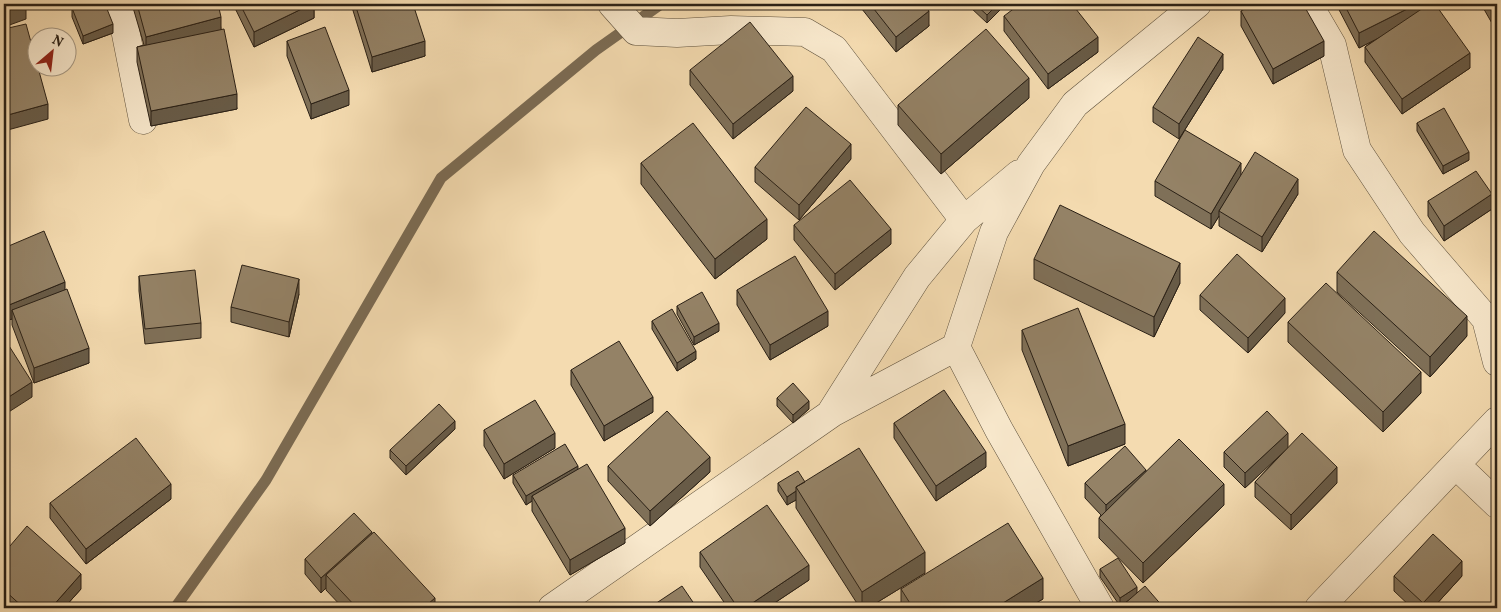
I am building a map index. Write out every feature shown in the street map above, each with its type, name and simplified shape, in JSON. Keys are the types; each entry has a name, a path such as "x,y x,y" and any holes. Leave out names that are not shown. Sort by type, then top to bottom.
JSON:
{"street":[{"path":"120,4 143,120"},
{"path":"612,4 636,31 677,33 731,30 805,32 834,49 964,220"},
{"path":"552,608 832,413 956,347 994,232 1031,164 1075,104 1197,4"},
{"path":"1308,4 1332,45 1357,150 1412,233 1486,319 1497,362"},
{"path":"832,413 917,277 964,220 1031,164"},
{"path":"956,347 999,430 1100,608"},
{"path":"1320,608 1497,420"},
{"path":"1456,464 1497,504"}],"building":[{"path":"4,4 26,4 4,12"},
{"path":"85,4 105,4 113,24 83,36 72,8"},
{"path":"137,4 218,4 221,17 146,37"},
{"path":"240,4 312,4 254,32"},
{"path":"355,4 413,4 425,41 372,57"},
{"path":"870,4 924,4 929,11 896,37"},
{"path":"975,4 998,4 987,15"},
{"path":"1020,4 1072,4 1098,37 1048,74 1004,16"},
{"path":"1254,4 1303,4 1324,41 1273,69 1241,11"},
{"path":"1344,4 1417,4 1359,33"},
{"path":"1429,4 1435,4 1470,53 1402,99 1365,47"},
{"path":"1490,4 1497,4 1497,17"},
{"path":"750,22 793,76 733,124 690,70"},
{"path":"26,24 28,31 28,78 41,78 48,104 4,116 4,29"},
{"path":"325,27 349,90 311,104 287,41"},
{"path":"224,29 237,94 151,111 137,47"},
{"path":"986,29 1029,78 941,154 898,105"},
{"path":"1198,37 1223,54 1179,124 1153,107"},
{"path":"806,107 851,144 799,205 755,167"},
{"path":"1444,108 1469,152 1443,166 1417,123"},
{"path":"693,123 767,219 715,259 641,163"},
{"path":"1185,130 1241,163 1211,214 1155,181"},
{"path":"1255,152 1298,179 1262,237 1219,211"},
{"path":"1476,171 1492,194 1444,226 1428,201"},
{"path":"850,180 891,229 835,274 794,225"},
{"path":"1060,205 1180,263 1154,317 1034,259"},
{"path":"44,231 65,282 9,305 4,291 4,248"},
{"path":"1374,231 1467,316 1430,357 1337,272"},
{"path":"1237,254 1285,298 1248,338 1200,295"},
{"path":"795,256 828,311 770,345 737,290"},
{"path":"242,265 299,279 289,322 231,307"},
{"path":"195,270 201,323 145,329 139,276"},
{"path":"1326,283 1421,372 1383,412 1288,322"},
{"path":"67,289 89,348 34,368 12,310"},
{"path":"702,292 719,323 694,337 677,306"},
{"path":"1078,308 1125,424 1068,446 1022,330"},
{"path":"672,309 696,351 677,363 652,321"},
{"path":"4,338 32,382 4,400"},
{"path":"619,341 653,397 604,426 571,370"},
{"path":"793,383 809,401 793,415 777,398"},
{"path":"944,390 986,452 936,486 894,423"},
{"path":"535,400 555,433 504,464 484,430"},
{"path":"439,404 455,421 406,466 390,450"},
{"path":"667,411 710,457 650,511 608,466"},
{"path":"1267,411 1288,433 1245,473 1224,452"},
{"path":"1302,433 1337,467 1291,515 1255,482"},
{"path":"136,438 171,484 86,549 50,503"},
{"path":"1179,439 1224,484 1143,563 1099,518"},
{"path":"565,444 578,466 526,496 513,475"},
{"path":"1125,446 1146,470 1106,505 1085,483"},
{"path":"859,448 925,552 862,592 796,487"},
{"path":"587,464 625,528 570,560 532,496"},
{"path":"798,471 805,482 796,487 796,491 787,497 778,483"},
{"path":"767,505 809,565 745,608 738,608 700,552"},
{"path":"354,513 372,532 321,578 305,559"},
{"path":"1008,523 1043,578 995,608 913,608 901,589"},
{"path":"27,526 81,574 51,608 24,608 4,590 4,553"},
{"path":"374,532 435,598 423,608 357,608 326,575"},
{"path":"1433,534 1462,561 1423,603 1394,576"},
{"path":"1118,558 1137,587 1120,598 1100,569"},
{"path":"682,586 697,608 649,608"},
{"path":"1145,586 1164,608 1125,608 1123,605"}],"waterway":[{"path":"175,608 266,480 441,178 596,50 661,4"}]}
